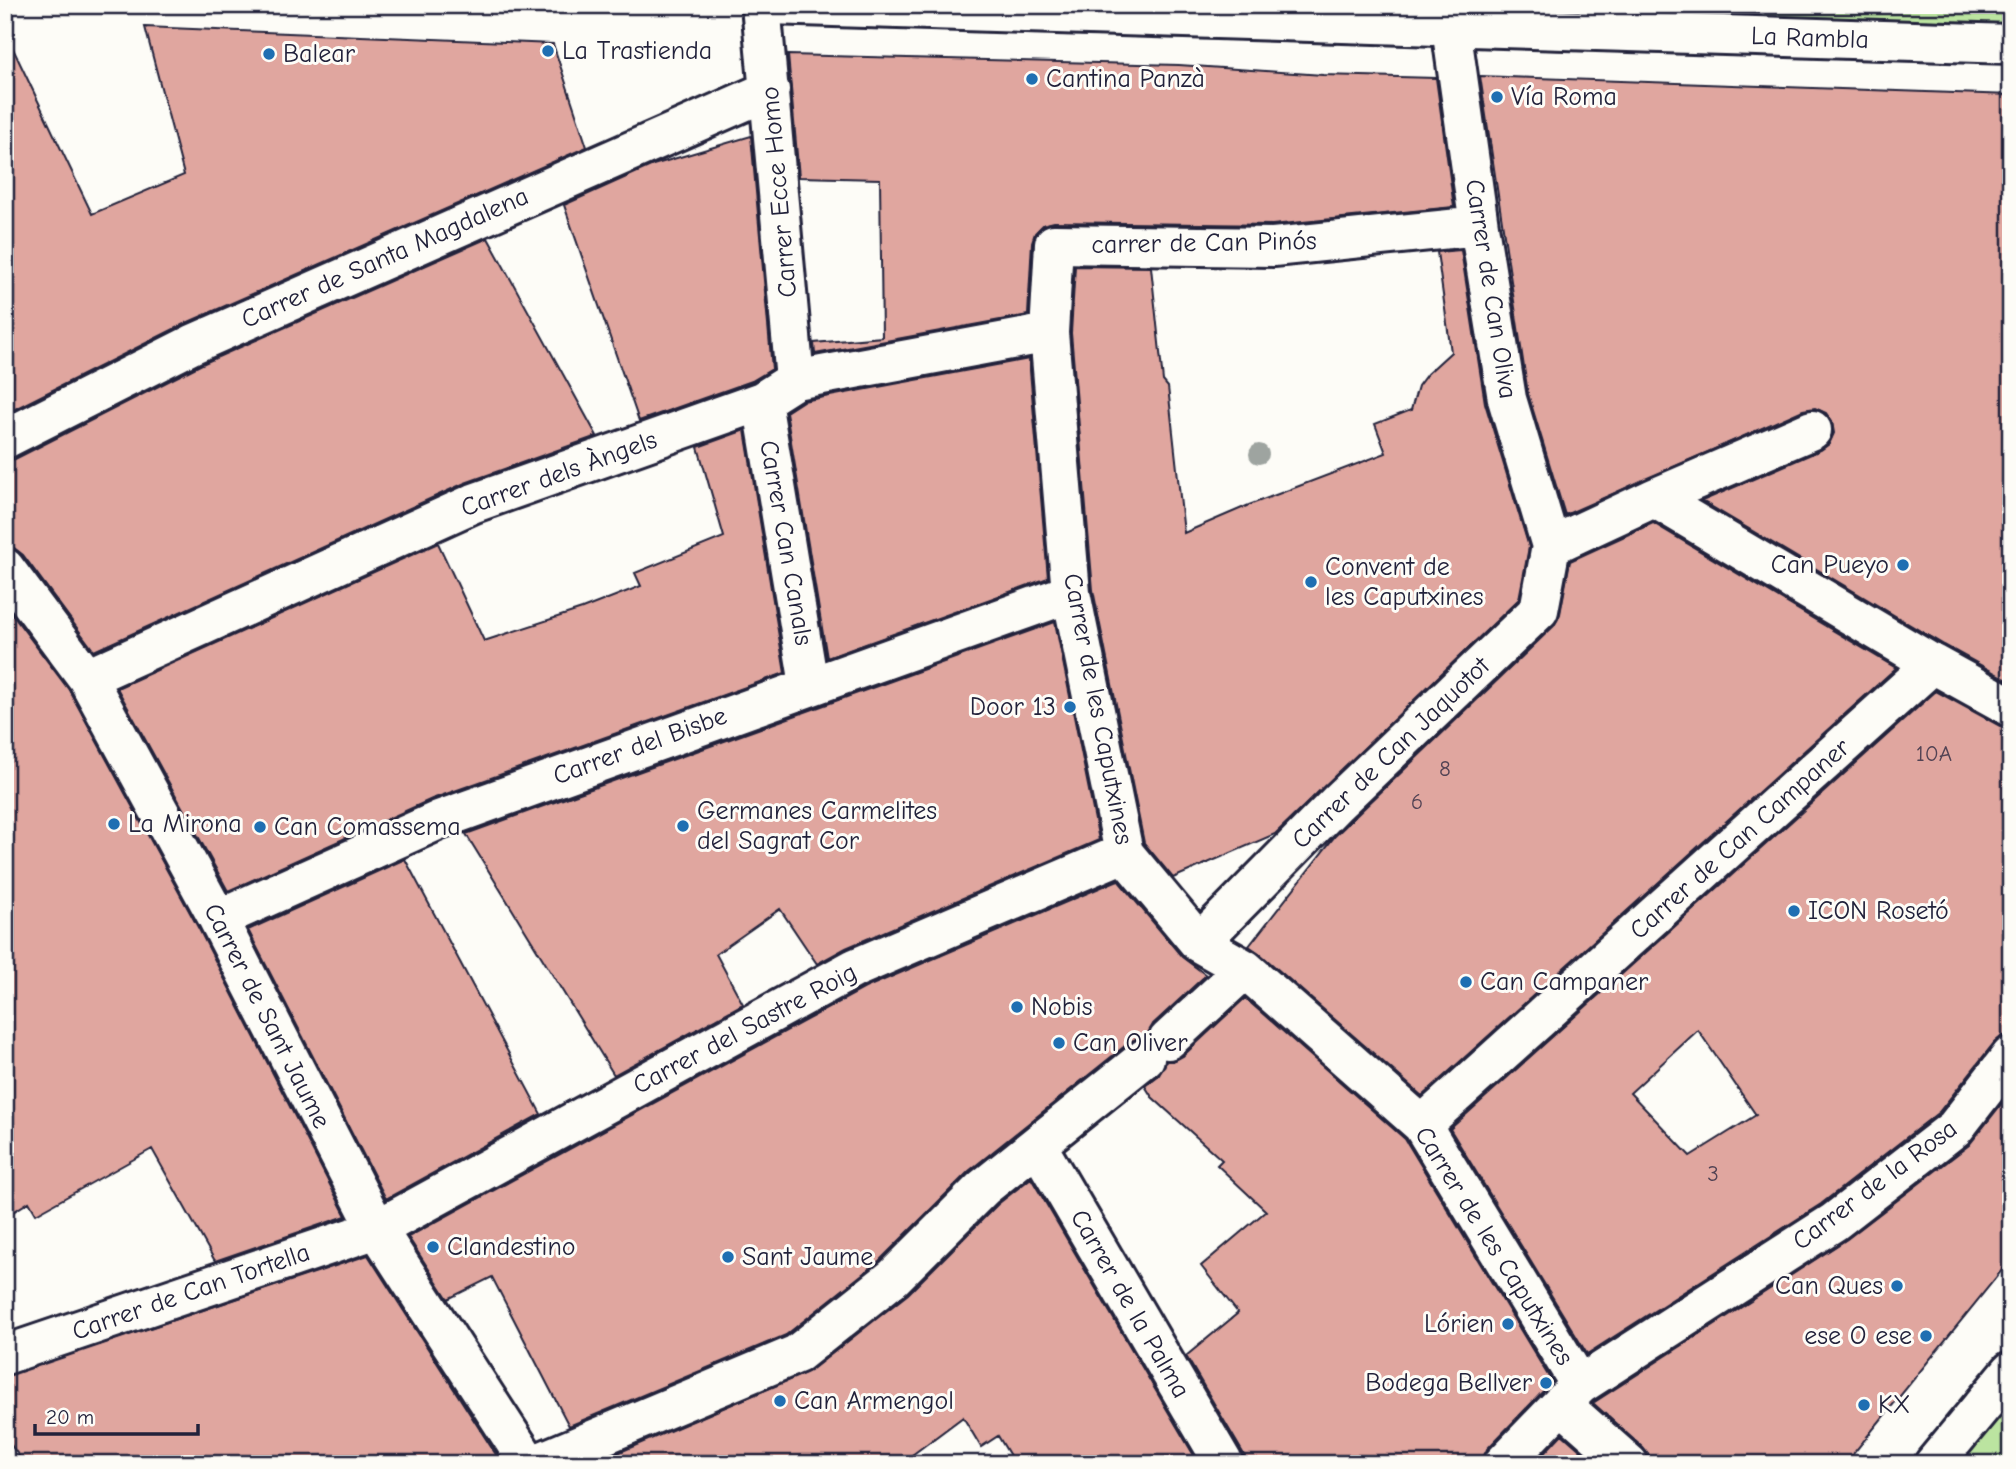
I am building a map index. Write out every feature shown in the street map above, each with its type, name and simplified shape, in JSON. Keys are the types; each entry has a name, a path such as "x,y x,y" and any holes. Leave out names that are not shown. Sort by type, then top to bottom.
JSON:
{"street":[{"name":"Carrer Ecce Homo","path":"761,5 795,380"},
{"name":"La Rambla","path":"769,5 2011,44"},
{"name":"Carrer de Can Oliva","path":"1451,27 1507,399 1550,546"},
{"name":"Carrer de Santa Magdalena","path":"5,439 193,344 770,90"},
{"name":"carrer de Can Pinós","path":"1054,244 1273,247 1479,226"},
{"name":"Carrer de les Caputxines","path":"1054,244 1049,333 1071,593 1124,853 1199,943 1245,969 1422,1125 1570,1394 1629,1464"},
{"name":"Carrer dels Àngels","path":"88,678 474,503 762,401 795,380 1049,333"},
{"name":"Carrer Can Canals","path":"762,401 809,685"},
{"path":"1550,546 1812,430"},
{"path":"1654,498 1933,664 2011,707"},
{"name":"Carrer de Can Jaquotot","path":"1199,943 1337,803 1539,610 1550,546"},
{"name":"Carrer de Sant Jaume","path":"5,568 88,678 218,919 377,1229 532,1464"},
{"name":"Carrer del Bisbe","path":"218,919 439,820 1071,593"},
{"name":"Carrer de Can Campaner","path":"1422,1125 1933,664"},
{"name":"Carrer del Sastre Roig","path":"377,1229 855,968 1124,853"},
{"path":"532,1464 797,1354 894,1277 983,1188 1156,1049 1245,969"},
{"name":"Carrer de la Rosa","path":"1503,1464 1570,1394 1834,1222 1955,1128 2011,1056"},
{"name":"Carrer de la Palma","path":"1037,1145 1224,1464"},
{"name":"Carrer de Can Tortella","path":"5,1355 377,1229"},
{"path":"1934,1464 2011,1371"}],"green space":[{"path":"994,5 2011,5 2011,31"},
{"path":"2011,1371 2011,1464 1934,1464"}],"building":[{"path":"145,27 553,44 587,147 184,324 5,414 5,32 92,214 184,175"},
{"path":"788,55 1179,65 1323,75 1436,78 1454,207 1272,225 1054,222 1043,225 1035,233 1032,242 1028,315 815,354 814,343 882,337 880,179 799,177"},
{"path":"1480,76 2011,95 2011,682 1702,501 1821,450 1829,444 1834,433 1832,422 1826,413 1815,408 1803,410 1565,515 1528,394"},
{"path":"751,136 772,369 752,381 639,421 564,205 653,165"},
{"path":"488,238 597,436 465,483 94,651 23,555 14,548 5,547 5,461 15,459 202,364"},
{"name":"Convent de les Caputxines","path":"1461,250 1485,403 1529,547 1519,599 1275,834 1173,878 1144,843 1093,590 1071,333 1075,266 1151,267 1163,381 1168,387 1184,533 1386,453 1375,424 1411,410 1418,386 1451,352 1437,252"},
{"path":"1029,359 1048,578 827,658 786,412 803,401"},
{"path":"745,430 785,673 432,799 228,891 117,688 438,543 484,641 582,609 641,586 635,573 724,537 698,447"},
{"path":"1653,523 1896,668 1422,1096 1249,946 1335,836 1554,626 1560,614 1570,561"},
{"path":"5,605 69,690 199,929 346,1216 215,1261 152,1149 36,1214 29,1202 5,1217"},
{"path":"1055,622 1099,840 846,948 817,964 780,909 716,954 743,1004 614,1075 466,834"},
{"path":"1936,691 2000,726 2011,729 2011,1035 2002,1036 1994,1043 1939,1112 1821,1204 1587,1354 1450,1129","holes":["1698,1030 1756,1115 1690,1156 1630,1093"]},
{"path":"405,859 541,1114 386,1199 248,930"},
{"path":"1118,880 1182,957 1206,975 1153,1024 1147,1037 1131,1041 969,1171 879,1261 786,1335 569,1426 492,1277 448,1299 408,1237 865,988"},
{"path":"1245,998 1405,1139 1552,1382 1487,1449 1482,1464 1246,1464 1243,1453 1186,1356 1238,1313 1201,1266 1266,1211 1217,1165 1222,1160 1152,1097 1145,1086 1159,1075 1166,1061 1183,1056"},
{"path":"2011,1092 2011,1259 1845,1464 1650,1464 1649,1456 1643,1448 1593,1403 1847,1239 1969,1145"},
{"path":"1031,1178 1199,1464 1015,1464 998,1436 981,1447 963,1417 900,1464 592,1464 810,1371 908,1294 998,1204"},
{"path":"368,1255 502,1464 25,1464 5,1437 5,1376"},
{"path":"1562,1434 1596,1464 1534,1464"}],"place":[{"name":"La Trastienda","path":"548,51"},
{"name":"Balear","path":"269,54"},
{"name":"Cantina Panzà","path":"1032,79"},
{"name":"Vía Roma","path":"1497,97"},
{"name":"Can Pueyo","path":"1903,565"},
{"name":"Convent de les Caputxines","path":"1311,582"},
{"name":"Door 13","path":"1070,707"},
{"name":"La Mirona","path":"114,824"},
{"name":"Germanes Carmelites del Sagrat Cor","path":"683,826"},
{"name":"Can Comassema","path":"260,827"},
{"name":"ICON Rosetó","path":"1794,911"},
{"name":"Can Campaner","path":"1466,982"},
{"name":"Nobis","path":"1017,1007"},
{"name":"Can Oliver","path":"1059,1043"},
{"name":"Clandestino","path":"433,1247"},
{"name":"Sant Jaume","path":"728,1257"},
{"name":"Can Ques","path":"1897,1286"},
{"name":"Lórien","path":"1508,1324"},
{"name":"ese O ese","path":"1926,1336"},
{"name":"Bodega Bellver","path":"1546,1383"},
{"name":"Can Armengol","path":"780,1401"},
{"name":"KX","path":"1864,1405"}]}
